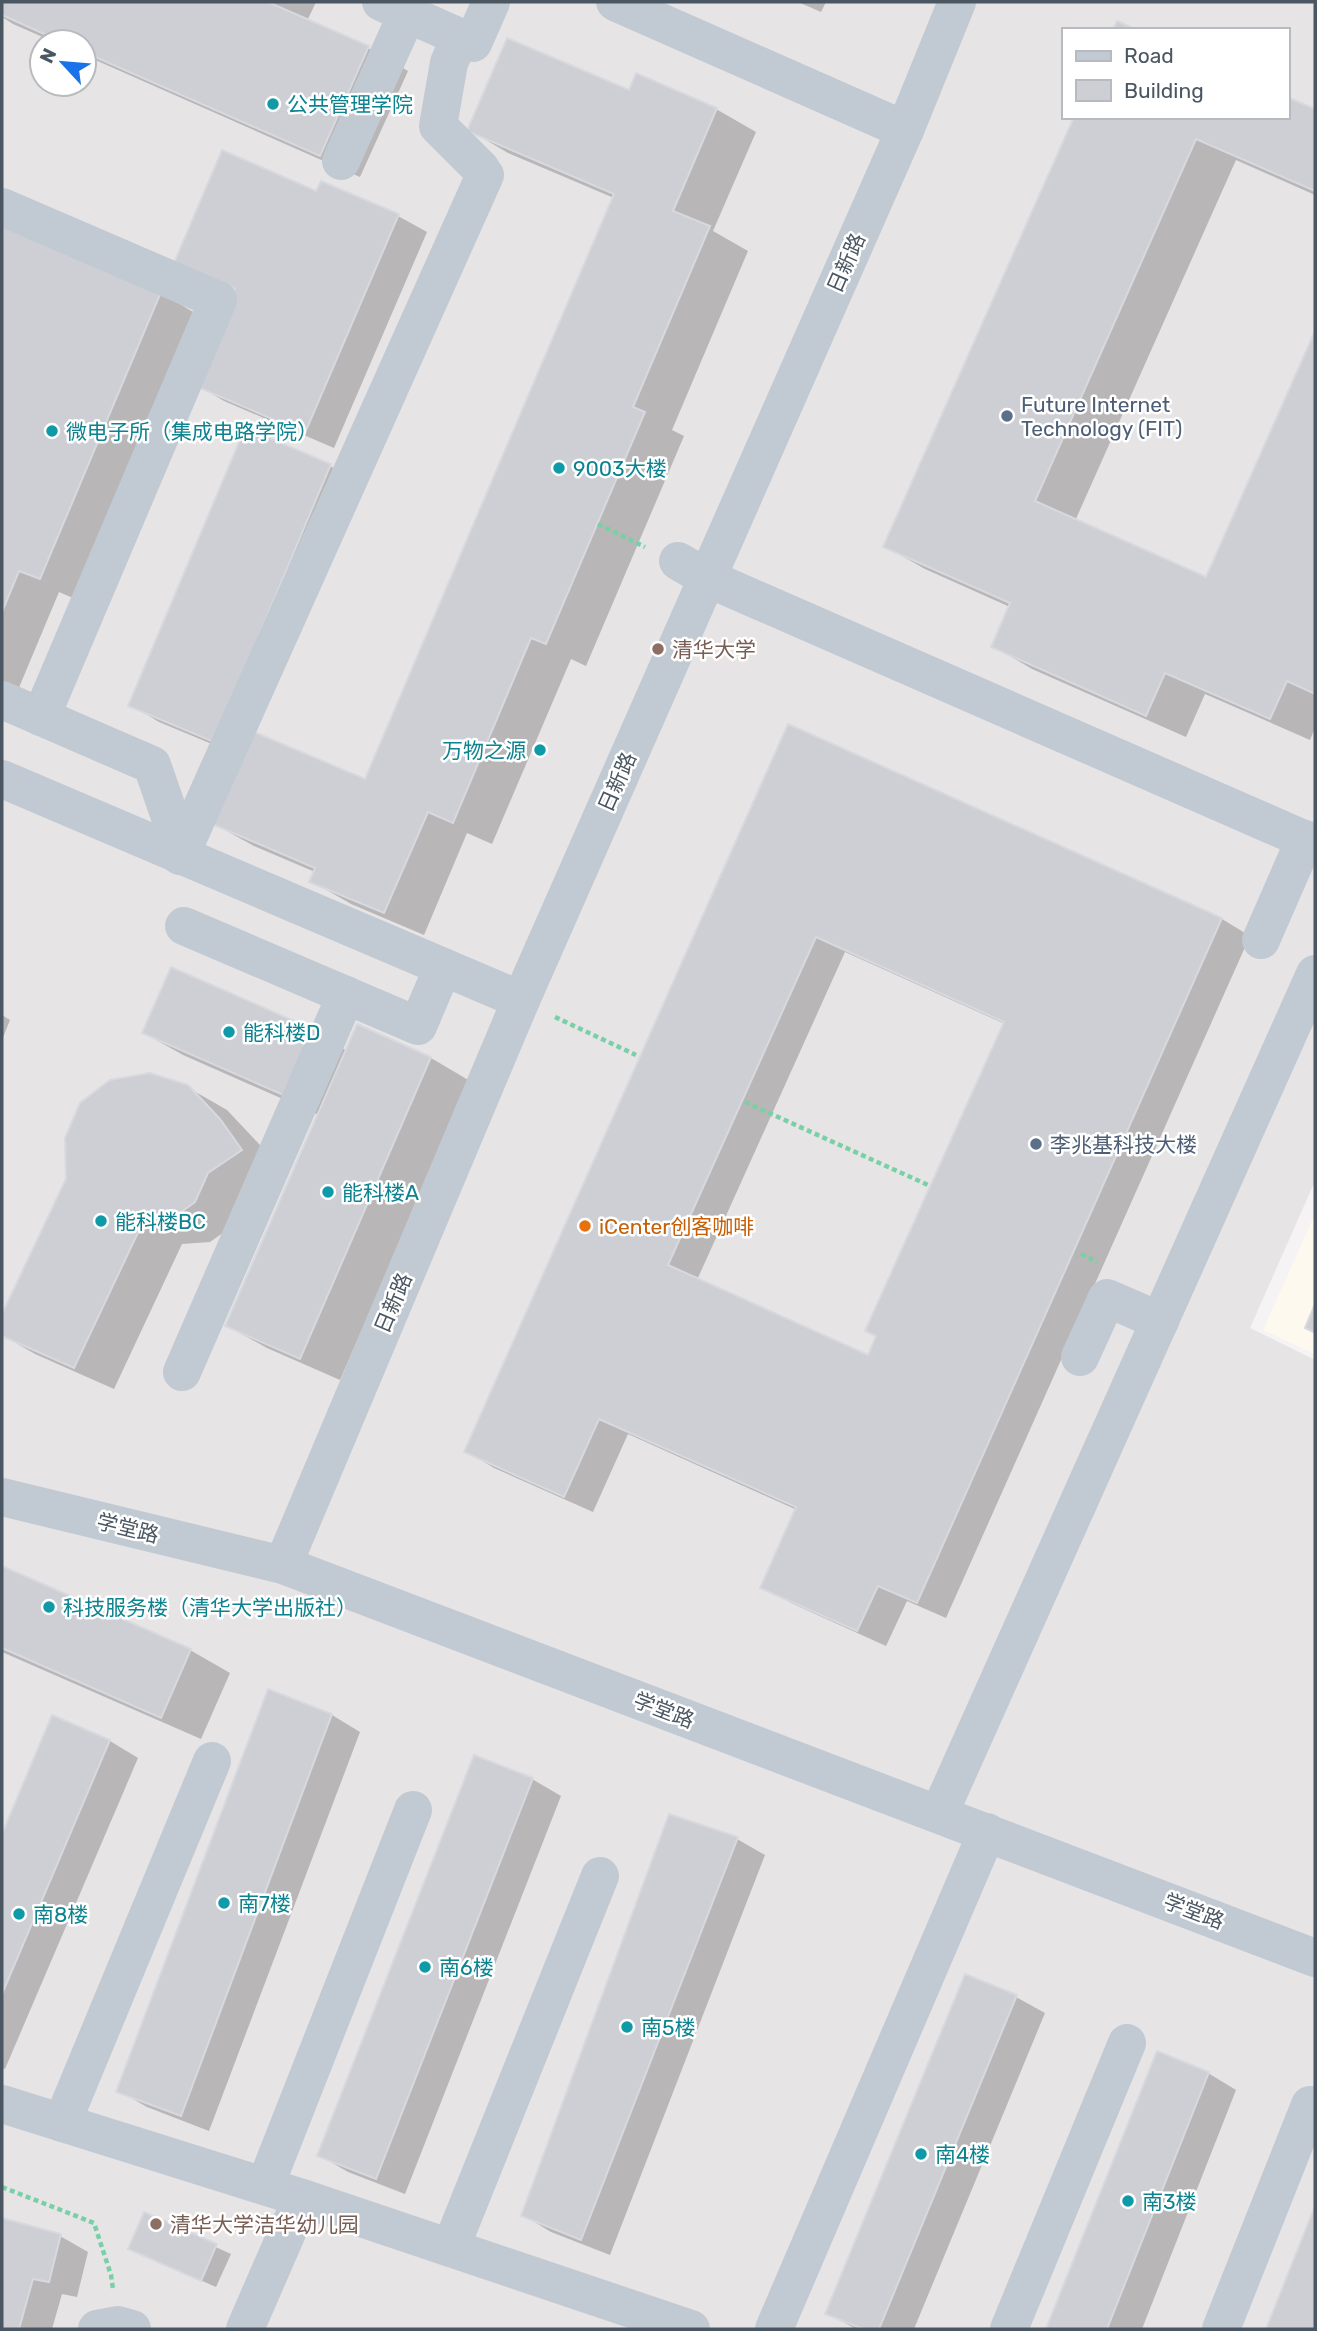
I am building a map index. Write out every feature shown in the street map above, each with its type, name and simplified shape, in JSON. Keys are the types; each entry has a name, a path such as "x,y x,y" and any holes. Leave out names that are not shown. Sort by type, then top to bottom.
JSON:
{"street":[{"path":"341,162 394,8 473,43 491,2"},
{"path":"615,2 905,130"},
{"name":"日新路","path":"283,1565 521,1000 692,570 905,130 957,2"},
{"path":"180,856 483,172 438,126 449,63 460,37"},
{"path":"2,207 218,300 41,717"},
{"path":"692,570 1310,842 1261,940"},
{"path":"2,700 152,765 180,856"},
{"path":"2,779 521,1000"},
{"path":"184,926 418,1026 443,967"},
{"path":"939,1814 1315,974"},
{"path":"182,1372 346,995"},
{"path":"1080,1357 1107,1298 1160,1321"},
{"name":"学堂路","path":"2,1497 283,1565 1315,1958"},
{"path":"62,2123 212,1761"},
{"path":"265,2186 413,1810"},
{"path":"774,2329 987,1832"},
{"path":"451,2247 600,1876"},
{"path":"1009,2329 1127,2043"},
{"path":"2,2105 302,2198 691,2329"},
{"path":"1221,2329 1310,2105"},
{"path":"245,2329 302,2198"}],"path":[{"path":"598,524 692,570"},
{"path":"521,1000 636,1055"},
{"path":"745,1102 928,1185"},
{"path":"2,2187 94,2223 111,2275 116,2328"}],"shaded area":[{"name":"清华大学","path":"2,2 1315,2 1315,1181 1250,1328 1315,1360 1315,2329 2,2329"},
{"path":"1315,1214 1315,1354 1263,1330"}],"building":[{"name":"公共管理学院","path":"2,2 268,2 369,46 320,156 98,58 98,28 31,28 2,15"},
{"path":"1117,21 1133,28 1114,28"},
{"name":"9003大楼","path":"507,38 629,90 636,73 717,108 673,211 710,226 633,407 645,412 546,644 531,638 453,823 428,812 384,913 309,882 315,868 212,824 252,731 365,779 614,194 467,131"},
{"name":"Future Internet Technology (FIT)","path":"1289,98 1315,109 1315,191 1196,139 1035,501 1206,577 1315,331 1315,694 1287,681 1270,719 1165,673 1146,716 991,647 1010,603 883,547 1073,119 1289,119"},
{"path":"222,150 316,191 321,181 399,214 305,433 193,385 235,289 174,263"},
{"name":"微电子所（集成电路学院）","path":"2,224 161,292 40,579 19,571 2,612"},
{"path":"245,428 331,464 214,742 128,706"},
{"name":"李兆基科技大楼","path":"788,724 1222,918 917,1603 878,1586 857,1631 760,1588 796,1507 599,1419 564,1497 464,1452","holes":["816,937 1004,1022 865,1331 876,1336 868,1355 668,1265"]},
{"name":"能科楼D","path":"171,967 317,1031 288,1097 142,1033"},
{"name":"能科楼A","path":"357,1024 431,1057 300,1359 225,1326"},
{"name":"能科楼BC","path":"150,1073 188,1085 220,1119 242,1150 208,1173 195,1202 170,1220 143,1222 74,1368 2,1336 2,1314 66,1179 65,1138 80,1103 110,1080"},
{"path":"1315,1304 1315,1333 1305,1328"},
{"name":"科技服务楼（清华大学出版社）","path":"2,1566 191,1649 161,1718 2,1648"},
{"name":"南7楼","path":"268,1689 332,1714 181,2116 116,2092"},
{"name":"南8楼","path":"52,1715 110,1740 2,1994 2,1834"},
{"name":"南6楼","path":"474,1755 533,1778 376,2179 317,2156"},
{"name":"南5楼","path":"669,1814 738,1837 581,2240 521,2216"},
{"name":"南4楼","path":"965,1974 1017,1995 879,2329 863,2329 825,2314"},
{"name":"南3楼","path":"1157,2051 1209,2072 1107,2329 1046,2329"},
{"path":"1315,2206 1315,2329 1266,2329"},
{"path":"144,2212 217,2244 201,2281 128,2249"},
{"path":"2,2218 61,2234 49,2282 33,2279 19,2329 2,2329"}],"place":[{"name":"公共管理学院","path":"273,104"},
{"name":"Future Internet Technology (FIT)","path":"1007,416"},
{"name":"微电子所（集成电路学院）","path":"52,431"},
{"name":"9003大楼","path":"559,468"},
{"name":"清华大学","path":"658,649"},
{"name":"万物之源","path":"540,750"},
{"name":"能科楼D","path":"229,1032"},
{"name":"李兆基科技大楼","path":"1036,1144"},
{"name":"能科楼A","path":"328,1192"},
{"name":"能科楼BC","path":"101,1221"},
{"name":"iCenter创客咖啡","path":"585,1226"},
{"name":"科技服务楼（清华大学出版社）","path":"49,1607"},
{"name":"南7楼","path":"224,1903"},
{"name":"南8楼","path":"19,1914"},
{"name":"南6楼","path":"425,1967"},
{"name":"南5楼","path":"627,2027"},
{"name":"南4楼","path":"921,2154"},
{"name":"南3楼","path":"1128,2201"},
{"name":"清华大学洁华幼儿园","path":"156,2224"}]}
